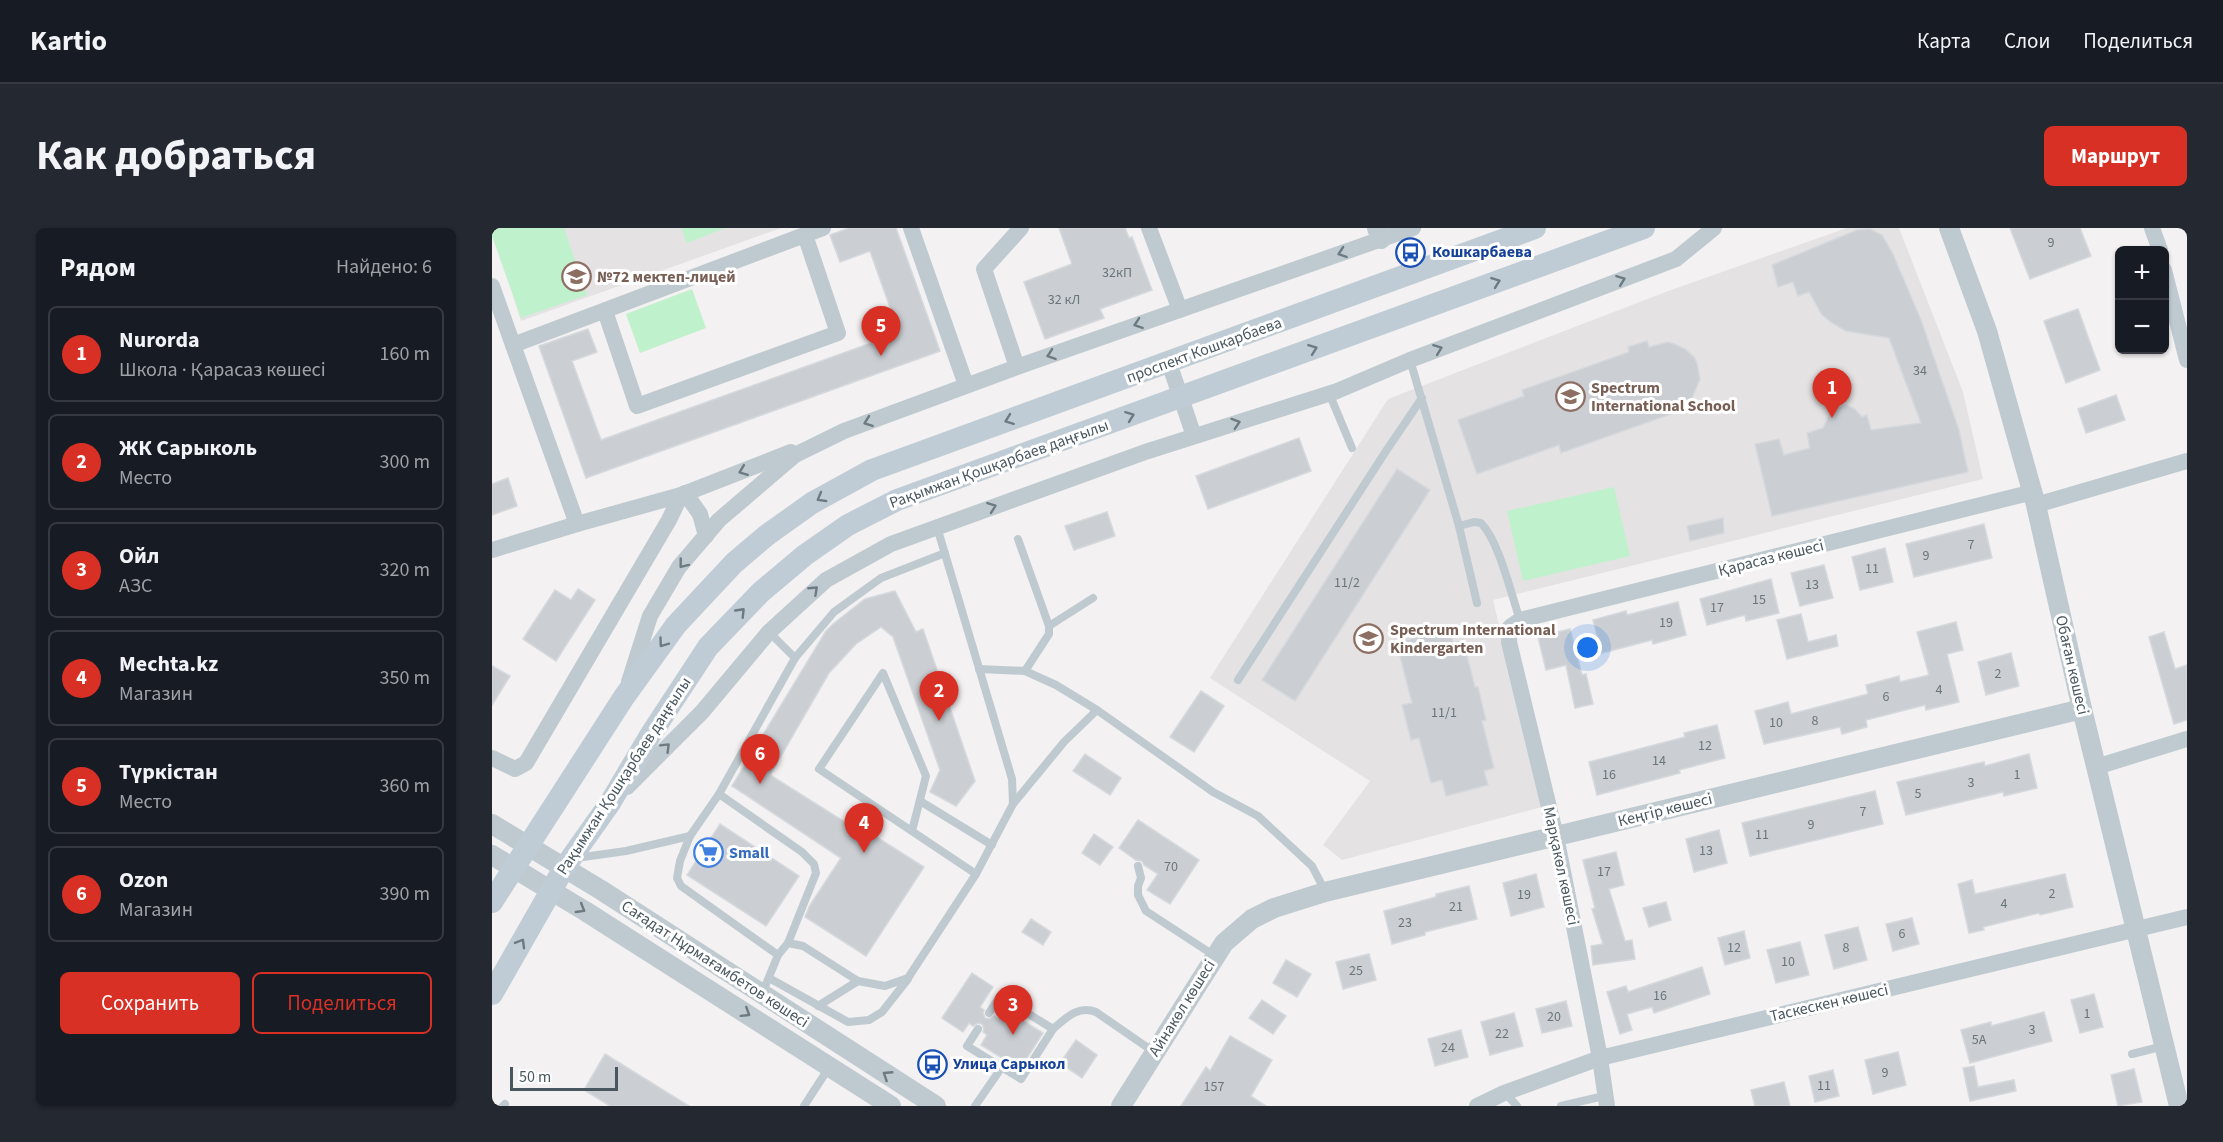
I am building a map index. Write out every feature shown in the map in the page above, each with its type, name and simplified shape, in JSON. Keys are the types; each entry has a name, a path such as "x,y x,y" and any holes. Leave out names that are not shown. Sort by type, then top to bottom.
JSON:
{"main road":[{"name":"проспект Кошкарбаева","path":"624,697 676,625 734,563 767,535 812,503 872,470 1535,228"},
{"name":"Рақымжан Қошқарбаев даңғылы","path":"492,994 567,864 610,804 651,734 708,647 761,592 805,555 848,525 897,500 1644,228"},
{"path":"492,902 624,697"}],"street":[{"path":"513,345 823,228"},
{"path":"911,228 966,385"},
{"path":"1017,367 984,269 1021,228"},
{"path":"1149,228 1180,310"},
{"path":"492,550 683,494 966,385 1180,310 1379,234 1413,228"},
{"path":"610,804 702,712 769,632 826,580 891,544 1137,455 1328,392 1338,391 1410,360 1676,259 1714,228"},
{"name":"Обаған көшесі","path":"1949,228 1987,331 2035,498 2082,709 2179,1106"},
{"path":"2152,228 2159,246"},
{"path":"604,311 637,406 838,333 805,235"},
{"path":"492,286 577,524"},
{"path":"2169,290 2187,360"},
{"path":"1169,363 1194,436"},
{"path":"624,697 650,616 679,567 742,498 795,454 837,434"},
{"name":"Қарасаз көшесі","path":"1515,624 2187,461"},
{"path":"683,494 700,514 706,536"},
{"path":"492,758 515,769 526,763 683,494"},
{"name":"Марқакөл көшесі","path":"1515,624 1509,642 1556,836 1600,1058 1606,1101"},
{"name":"Кеңгір көшесі","path":"1252,919 1274,908 1325,892 2082,709"},
{"path":"2096,767 2187,739"},
{"name":"Сағадат Нұрмағамбетов көшесі","path":"492,824 528,846 567,864 601,890 765,986 936,1106"},
{"name":"Сағадат Нұрмағамбетов көшесі","path":"492,855 830,1066 888,1105"},
{"name":"Таскескен көшесі","path":"1477,1106 1504,1093 1600,1058 2187,917"},
{"name":"Айнакөл көшесі","path":"1121,1106 1215,956 1237,930 1252,919"}],"lane":[{"path":"1410,360 1459,526 1478,603"},
{"path":"1328,392 1352,448"},
{"path":"1238,680 1422,398"},
{"path":"1459,526 1474,522 1481,523 1486,528 1498,555 1515,624"},
{"path":"937,527 1012,779 1013,804"},
{"path":"1018,539 1049,626 1049,634 1025,671"},
{"path":"778,955 681,886 677,878 680,861 690,836 719,794 795,658 834,612 881,578 945,553"},
{"path":"1049,626 1093,598"},
{"path":"769,632 795,658"},
{"path":"979,669 1025,671 1056,685 1096,710 1213,792 1258,816 1312,866 1325,892"},
{"path":"912,831 926,776 883,674 819,769 976,874"},
{"path":"719,794 802,852 814,864 816,873 788,943 778,955 765,986 818,1006 848,1022 869,1020 882,1012 908,978 976,874 1013,804 1064,742 1096,710"},
{"path":"920,801 992,845"},
{"path":"567,864 690,836"},
{"path":"1138,866 1141,878 1138,895 1146,911 1215,956"},
{"path":"788,943 803,945 858,981 885,986 908,978"},
{"path":"818,1006 858,981"},
{"path":"989,1013 1000,996 1053,1029"},
{"path":"978,1029 968,1046 1020,1079 1053,1029 1078,1010 1088,1009 1096,1012 1154,1052"},
{"path":"2132,1054 2164,1046"},
{"path":"804,1106 830,1066"},
{"path":"975,1106 1002,1067"},
{"path":"1504,1093 1517,1106"},
{"path":"1561,1106 1606,1101"}],"shaded area":[{"name":"№72 мектеп-лицей","path":"492,228 781,228 521,321"},
{"path":"1847,228 1899,228 1963,392 1983,479 1493,600 1542,807 1342,860 1323,845 1370,781 1210,678 1388,399 1671,290"}],"green space":[{"path":"492,228 564,228 587,295 521,318 492,236"},
{"path":"681,228 725,228 687,243"},
{"path":"692,289 706,328 640,353 626,314"},
{"path":"1614,487 1630,556 1523,581 1507,511"}],"building":[{"path":"849,228 896,228 940,351 586,478 539,346 588,329 597,352 572,361 601,440 899,333 870,251 840,262 830,235"},
{"path":"1059,228 1125,228 1129,238 1132,237 1152,290 1100,309 1104,318 1045,339 1024,282 1072,264"},
{"path":"2010,228 2080,228 2091,256 2030,279"},
{"path":"1870,229 1882,235 1893,254 1921,320 1959,430 1968,472 1772,516 1755,444 1779,439 1784,455 1810,448 1807,433 1823,428 1831,412 1847,405 1855,409 1862,417 1867,415 1871,430 1921,423 1889,338 1846,331 1832,323 1822,315 1809,292 1798,296 1793,282 1778,287 1772,265 1857,230"},
{"path":"2078,309 2100,370 2066,383 2044,321"},
{"path":"1647,341 1649,347 1668,342 1674,344 1685,349 1694,357 1700,379 1692,398 1672,410 1671,414 1561,453 1559,445 1477,474 1458,420 1524,396 1522,390 1629,352 1628,347"},
{"path":"2116,395 2125,420 2086,433 2078,409"},
{"path":"1299,438 1311,471 1208,509 1196,476"},
{"path":"1397,469 1430,490 1295,701 1262,680"},
{"path":"508,478 517,506 492,515 492,484"},
{"path":"1107,512 1115,536 1074,550 1065,526"},
{"path":"1723,518 1724,533 1690,541 1687,526"},
{"path":"1984,524 1992,558 1914,577 1906,544"},
{"path":"1885,548 1893,582 1860,590 1852,557"},
{"path":"1824,565 1833,598 1800,606 1791,573"},
{"path":"1771,579 1779,613 1746,621 1745,615 1707,625 1700,599"},
{"path":"578,589 595,600 556,661 523,639 555,590 571,600"},
{"path":"895,591 916,632 923,629 975,781 956,806 930,792 940,770 893,637 881,627 856,644 829,673 770,775 859,831 861,827 924,867 866,956 805,917 810,905 841,858 732,786 826,631 865,599"},
{"path":"1678,602 1686,635 1653,644 1652,640 1602,653 1593,620 1626,611 1627,615"},
{"path":"1801,614 1808,642 1836,635 1838,646 1787,659 1777,620"},
{"path":"1956,622 1963,650 1947,654 1959,702 1926,710 1925,705 1866,720 1867,727 1842,734 1840,727 1764,744 1755,711 1788,702 1791,714 1868,694 1866,685 1899,676 1900,682 1929,675 1917,632"},
{"path":"1450,629 1453,643 1463,640 1475,687 1478,687 1486,720 1482,721 1494,768 1484,771 1488,785 1446,796 1442,780 1431,783 1419,738 1411,740 1402,705 1412,703 1400,656 1409,654 1406,640"},
{"path":"1570,629 1582,675 1586,674 1593,704 1575,708 1566,665 1546,670 1538,637"},
{"path":"2164,632 2175,669 2187,665 2187,720 2174,724 2149,637"},
{"path":"2011,653 2019,686 1986,695 1978,662"},
{"path":"492,666 510,676 492,705"},
{"path":"1201,691 1224,706 1194,752 1170,737"},
{"path":"1717,725 1725,758 1679,770 1680,773 1597,795 1589,762 1685,737 1684,733"},
{"path":"1085,754 1121,778 1110,795 1073,771"},
{"path":"2029,754 2037,788 2004,796 2003,792 1906,815 1897,782 1984,762 1985,766"},
{"path":"1875,791 1883,824 1750,856 1742,823"},
{"path":"1138,820 1199,860 1170,904 1147,890 1158,874 1144,865 1142,861 1136,860 1119,848"},
{"path":"720,824 799,876 766,926 687,875"},
{"path":"1719,830 1727,863 1694,872 1686,839"},
{"path":"1094,834 1113,847 1100,865 1082,853"},
{"path":"1616,852 1624,885 1609,889 1625,941 1632,940 1635,959 1593,965 1591,946 1603,944 1592,909 1595,908 1583,860"},
{"path":"1536,874 1544,907 1511,916 1503,883"},
{"path":"2065,874 2073,907 1983,927 1984,930 1969,933 1958,884 1972,880 1975,894"},
{"path":"1469,886 1477,919 1425,932 1425,935 1392,944 1384,911"},
{"path":"1666,902 1671,920 1649,927 1643,908"},
{"path":"1912,918 1919,944 1893,951 1886,924"},
{"path":"1031,919 1051,932 1043,945 1022,932"},
{"path":"1858,927 1867,960 1834,969 1825,935"},
{"path":"1744,931 1750,958 1725,965 1718,938"},
{"path":"1800,942 1809,975 1776,983 1767,950"},
{"path":"1369,954 1376,980 1343,989 1336,962"},
{"path":"1286,960 1311,974 1297,997 1273,983"},
{"path":"1702,967 1710,994 1654,1013 1652,1007 1627,1014 1632,1030 1620,1034 1607,992 1626,986 1628,992"},
{"path":"972,973 993,987 980,1007 984,1010 985,1018 989,1019 994,1016 998,1019 1004,1009 1043,1033 1020,1069 981,1045 987,1035 983,1032 982,1024 978,1023 973,1026 969,1023 963,1032 942,1018"},
{"path":"2094,994 2103,1027 2080,1033 2071,1000"},
{"path":"1262,1000 1286,1016 1273,1034 1249,1018"},
{"path":"1566,1001 1572,1026 1542,1033 1536,1009"},
{"path":"2044,1012 2052,1041 1970,1063 1961,1030 1991,1022 1991,1026"},
{"path":"1514,1013 1523,1046 1490,1055 1481,1022"},
{"path":"1461,1030 1468,1057 1435,1066 1428,1039"},
{"path":"1230,1036 1272,1060 1251,1096 1266,1106 1181,1106 1206,1067 1210,1071"},
{"path":"1076,1040 1097,1055 1082,1078 1060,1063"},
{"path":"1898,1052 1906,1085 1873,1094 1865,1060"},
{"path":"605,1054 689,1106 610,1106 584,1090"},
{"path":"1974,1066 1978,1087 2014,1080 2016,1091 1970,1101 1963,1068"},
{"path":"2134,1069 2142,1102 2118,1106 2111,1075"},
{"path":"1833,1070 1839,1096 1815,1102 1809,1076"},
{"path":"1784,1082 1790,1106 1755,1106 1751,1090"}],"place":[{"name":"Кошкарбаева","path":"1411,252"},
{"name":"№72 мектеп-лицей","path":"576,277"},
{"name":"Түркістан","path":"881,356"},
{"name":"Spectrum International School","path":"1570,397"},
{"name":"Nurorda","path":"1832,418"},
{"name":"Spectrum International Kindergarten","path":"1369,639"},
{"name":"ЖК Сарыколь","path":"939,721"},
{"name":"Ozon","path":"760,784"},
{"name":"Small","path":"708,853"},
{"name":"Mechta.kz","path":"864,853"},
{"name":"Ойл","path":"1013,1035"},
{"name":"Улица Сарыкол","path":"932,1064"}]}
